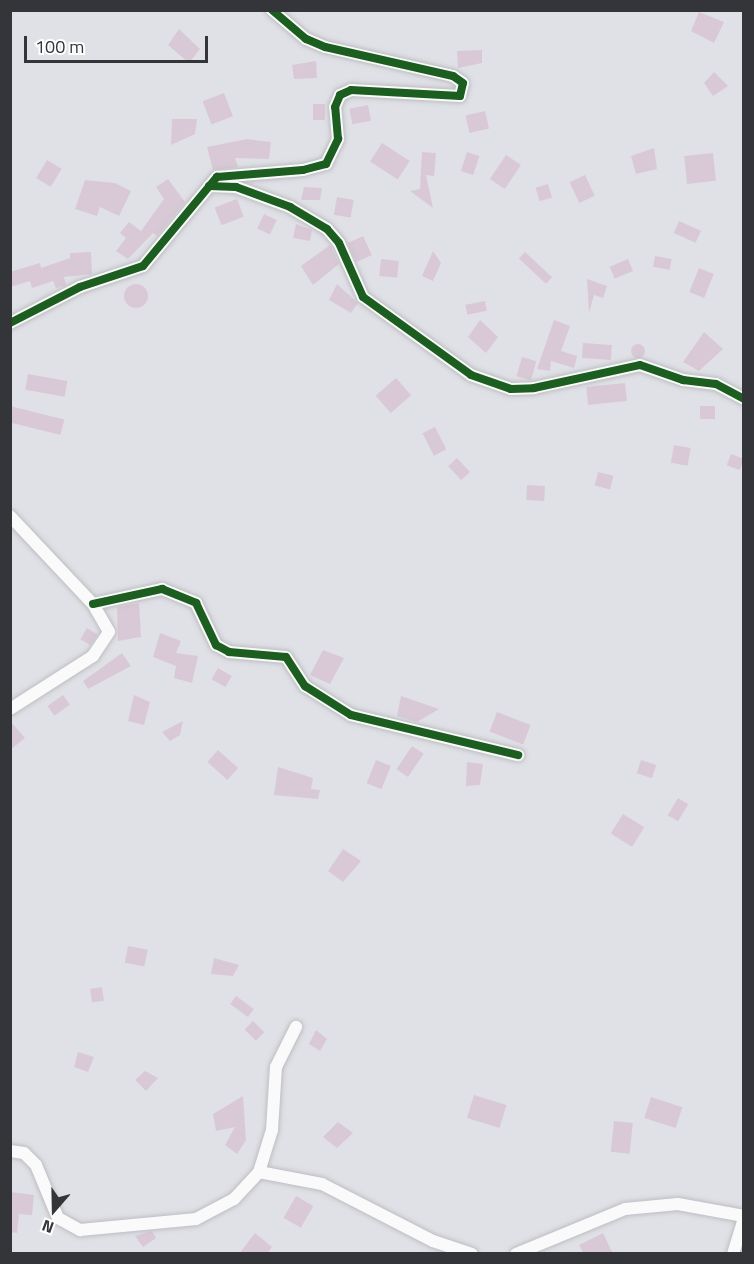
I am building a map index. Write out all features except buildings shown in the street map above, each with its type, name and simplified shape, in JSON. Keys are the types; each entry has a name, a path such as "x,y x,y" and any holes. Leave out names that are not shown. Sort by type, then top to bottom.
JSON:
{"street":[{"path":"10,323 80,287 143,266 209,186 224,176 303,170 326,164 338,139 334,107 340,95 351,90 460,96 463,83 453,75 325,47 306,39 272,10"},
{"path":"209,186 236,187 290,207 327,229 339,243 363,297 471,375 511,389 534,388 640,365 683,380 716,384 744,399"},
{"path":"10,516 93,604 109,632 93,656 10,709"},
{"path":"93,604 162,589 196,603 216,645 229,652 286,657 305,686 351,715 518,755"},
{"path":"10,1151 24,1153 36,1165 58,1218 80,1230 196,1219 234,1199 259,1172 272,1130 276,1067 296,1027"},
{"path":"259,1172 322,1184 433,1241 472,1254"},
{"path":"516,1254 625,1209 678,1204 744,1216 733,1254"}],"cycle path":[{"path":"10,323 80,287 143,266 217,177 303,170 326,164 338,139 335,107 340,95 351,90 460,96 463,83 453,76 325,47 306,39 272,10"},
{"path":"209,186 236,187 290,207 327,229 339,243 363,297 471,375 511,389 534,388 640,365 683,380 716,384 744,399"},
{"path":"93,604 162,589 196,603 216,645 229,652 286,657 305,686 351,715 518,755"}]}
